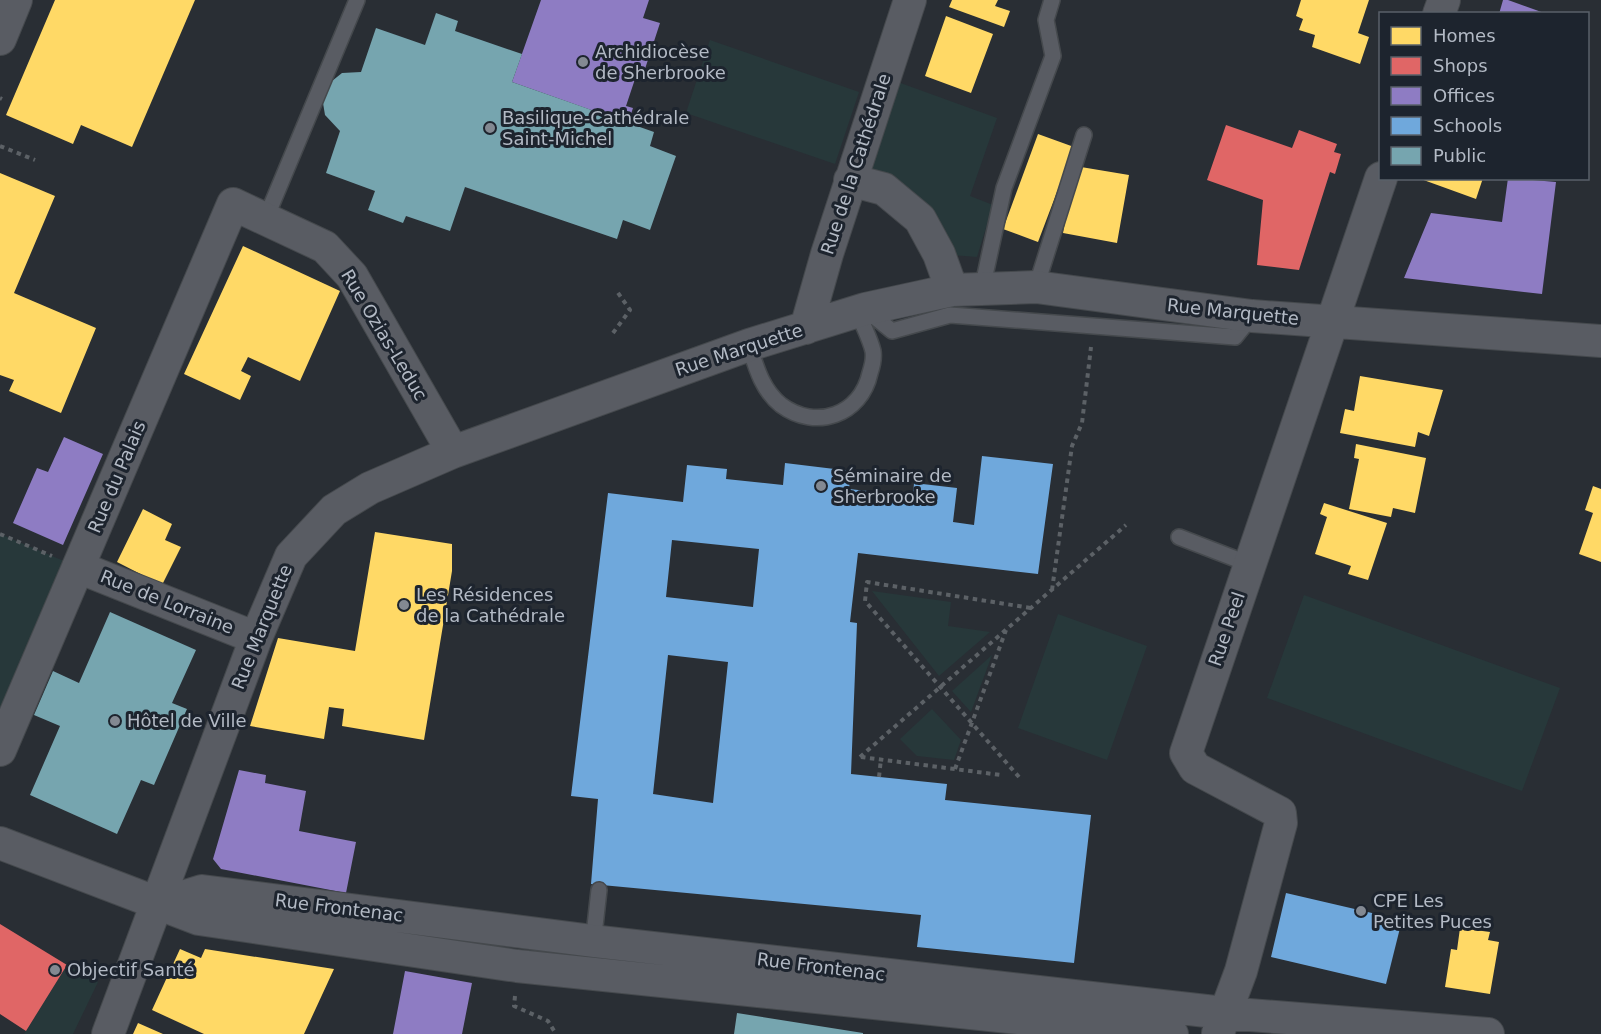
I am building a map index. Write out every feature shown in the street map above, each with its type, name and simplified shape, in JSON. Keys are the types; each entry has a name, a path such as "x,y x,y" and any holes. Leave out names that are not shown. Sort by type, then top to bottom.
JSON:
{"street":[{"path":"0,39 16,0"},
{"name":"Rue de la Cathédrale","path":"806,328 850,180 910,0"},
{"path":"850,180 884,189 920,219 939,254 967,290"},
{"name":"Rue Peel","path":"1221,1024 1241,971 1281,823 1280,813 1195,768 1186,753 1380,180"},
{"name":"Rue Ozias-Leduc","path":"233,204 325,247 352,276 453,452"},
{"name":"Rue du Palais","path":"0,750 233,204"},
{"name":"Rue Marquette","path":"108,1034 256,638 291,556 334,510 370,488 453,452 749,345 862,311 967,290 1036,287 1252,316 1601,341"},
{"name":"Rue de Lorraine","path":"78,567 256,638"},
{"name":"Rue Frontenac","path":"0,843 157,905 199,919 517,966 1172,1034"},
{"name":"Rue Frontenac","path":"157,905 202,891 1221,1024 1488,1034"}],"lane":[{"path":"266,218 357,0"},
{"path":"967,290 1053,56 1046,20 1052,0"},
{"path":"1036,287 1084,135"},
{"path":"862,311 892,331 950,315 1235,338 1252,316"},
{"path":"749,345 760,379 780,404 807,417 824,418 840,415 852,407 862,394 871,368 873,351 862,311"},
{"path":"1179,537 1249,564"},
{"path":"590,974 599,890"}],"path":[{"path":"0,146 35,160"},
{"path":"613,333 630,310 615,290"},
{"path":"1052,590 1072,446 1082,423 1094,326"},
{"path":"1001,775 860,757 1126,525"},
{"path":"0,534 78,567"},
{"path":"1019,777 865,600 867,582 1031,608"},
{"path":"955,769 1006,630"},
{"path":"879,777 881,759"},
{"path":"514,1006 548,1022 556,1034"}],"shaded area":[{"path":"710,40 859,92 835,164 686,113"},
{"path":"884,77 997,118 970,196 993,205 977,257 939,254 850,180"},
{"path":"0,534 78,567 0,750"},
{"path":"872,591 951,602 948,626 990,632 939,676"},
{"path":"1304,595 1560,688 1522,791 1267,698"},
{"path":"1058,614 1147,646 1107,760 1018,728"},
{"path":"992,655 971,712 952,691"},
{"path":"932,709 961,740 954,760 917,756 900,739"},
{"path":"67,965 98,982 73,1034 24,1034"}],"building: Homes":[{"path":"55,0 195,0 132,147 81,125 73,144 6,115"},
{"path":"952,0 998,0 995,6 1010,11 1004,27 949,7"},
{"path":"1301,0 1369,0 1358,33 1369,37 1360,64 1312,47 1315,35 1299,30 1303,19 1296,16"},
{"path":"946,16 993,34 971,93 925,76"},
{"path":"1038,134 1074,147 1038,242 1003,229"},
{"path":"1075,166 1129,175 1117,243 1063,233"},
{"path":"0,173 55,196 14,293 96,328 61,413 9,391 14,380 0,375"},
{"path":"1424,180 1482,180 1476,199"},
{"path":"243,246 340,291 300,381 248,357 241,371 251,376 240,400 184,374"},
{"path":"1360,376 1443,390 1429,436 1418,432 1415,447 1340,433 1345,409 1354,411"},
{"path":"1356,444 1426,458 1415,513 1393,508 1391,517 1349,509 1359,459 1354,458"},
{"path":"1593,486 1601,489 1601,562 1579,554 1593,513 1585,510"},
{"path":"1324,503 1387,523 1368,580 1348,574 1351,566 1315,554 1327,517 1320,514"},
{"path":"143,509 172,524 165,540 181,547 162,585 117,562"},
{"name":"Les Résidences de la Cathédrale","path":"375,532 452,544 452,571 424,740 342,726 344,709 329,707 324,739 250,726 278,638 355,651"},
{"path":"1460,928 1490,932 1488,940 1499,942 1490,994 1445,987 1451,949 1457,950"},
{"path":"180,949 201,958 205,949 334,969 304,1034 204,1034 152,1010"},
{"path":"138,1023 163,1034 133,1034"}],"building: Shops":[{"path":"1226,125 1292,148 1299,130 1337,144 1334,152 1341,154 1335,174 1330,172 1299,270 1257,265 1263,200 1207,180"},
{"path":"0,924 67,965 26,1031 0,1014"}],"building: Offices":[{"name":"Archidiocèse de Sherbrooke","path":"541,0 649,0 643,18 660,23 644,72 638,70 626,106 633,108 628,123 512,82"},
{"path":"1503,0 1508,0 1541,12 1500,12"},
{"path":"1508,180 1556,182 1542,294 1404,278 1431,213 1502,222"},
{"path":"64,437 103,454 63,545 13,523 37,468 48,472"},
{"path":"239,770 266,775 265,783 306,791 299,831 356,842 346,893 221,869 213,859"},
{"path":"405,971 472,983 462,1034 393,1034"}],"building: Schools":[{"path":"982,456 1053,464 1038,574 858,553 850,622 857,623 851,774 947,784 945,800 1091,815 1074,963 917,947 921,915 591,884 598,799 571,796 608,493 683,502 687,465 727,469 726,479 783,485 785,463 851,471 849,489 913,496 914,483 957,488 953,522 974,525","holes":["672,540 759,549 753,607 666,597","668,655 728,662 713,803 653,794"]},
{"path":"1286,893 1402,920 1386,984 1271,957"}],"building: Public":[{"name":"Basilique-Cathédrale Saint-Michel","path":"436,13 458,21 455,31 522,54 512,82 654,132 650,146 676,156 650,230 623,220 617,239 465,187 450,231 406,216 403,223 368,210 375,191 326,173 340,131 325,115 323,103 325,91 342,73 361,72 376,28 425,45"},
{"name":"Hôtel de Ville","path":"110,612 196,650 172,703 187,709 154,785 141,780 117,834 30,795 60,726 34,715 53,671 79,683"},
{"path":"737,1013 863,1033 863,1034 734,1034"}],"place":[{"name":"Archidiocèse de Sherbrooke","path":"583,62"},
{"name":"Basilique-Cathédrale Saint-Michel","path":"490,128"},
{"name":"Séminaire de Sherbrooke","path":"821,486"},
{"name":"Les Résidences de la Cathédrale","path":"404,605"},
{"name":"Hôtel de Ville","path":"115,721"},
{"name":"CPE Les Petites Puces","path":"1361,911"},
{"name":"Objectif Santé","path":"55,970"}]}
